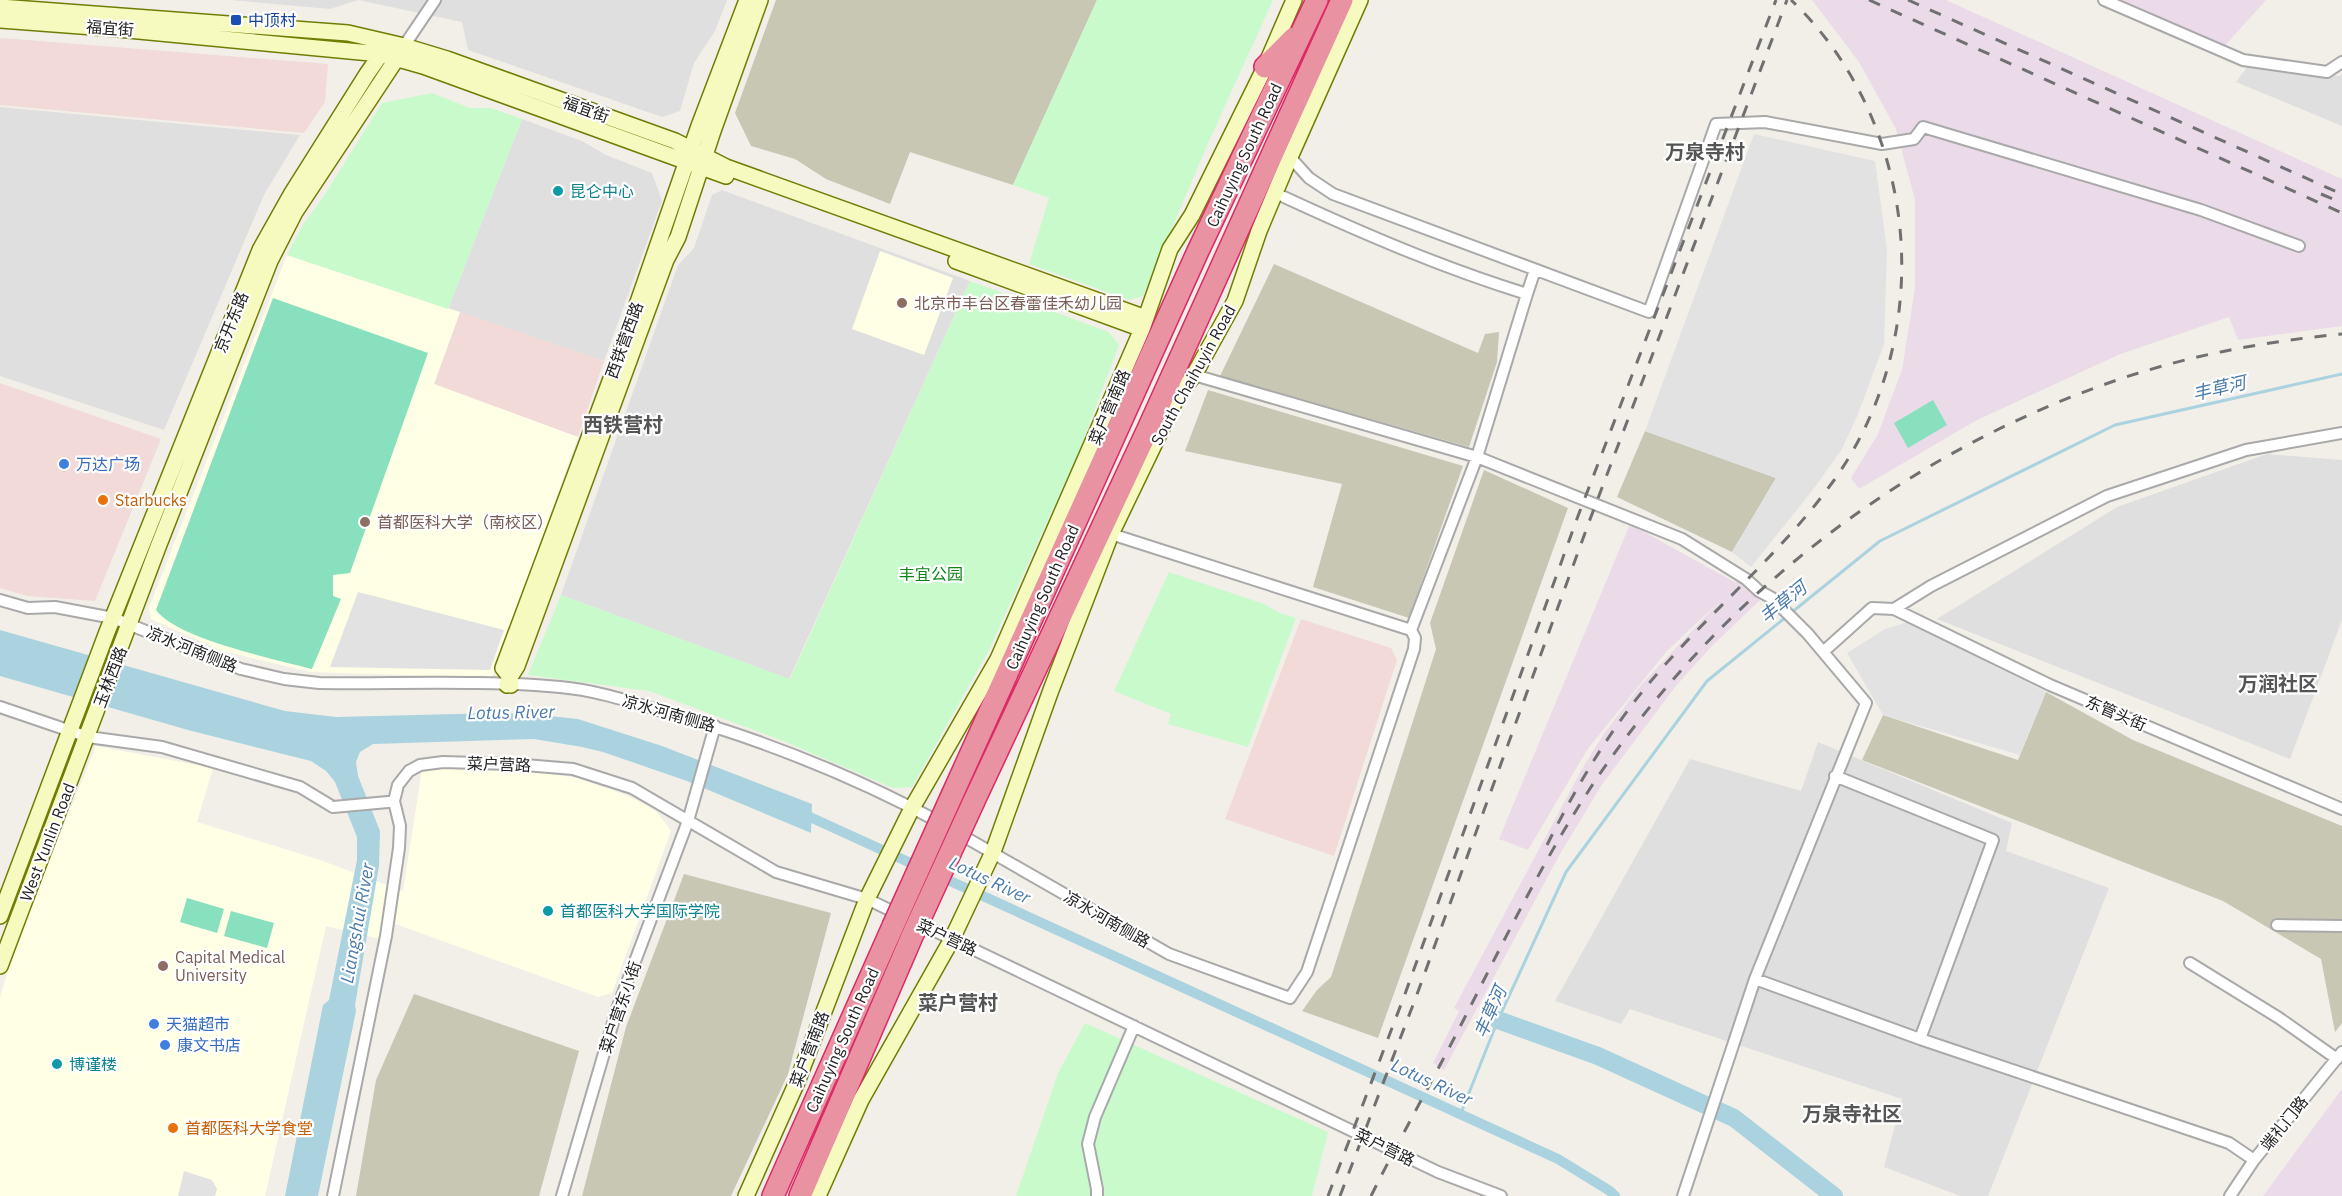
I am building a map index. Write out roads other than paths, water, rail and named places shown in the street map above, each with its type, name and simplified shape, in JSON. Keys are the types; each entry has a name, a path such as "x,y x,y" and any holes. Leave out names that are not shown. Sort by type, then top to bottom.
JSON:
{"highway":[{"name":"Caihuying South Road","path":"772,1196 1198,251 1317,0"},
{"name":"Caihuying South Road","path":"800,1196 913,934 1148,429 1342,0"},
{"path":"1265,67 1305,27"},
{"path":"1148,429 1177,397"}],"street":[{"name":"京开东路","path":"128,631 238,341 282,235 435,0"},
{"name":"西铁营西路","path":"696,159 747,0"},
{"name":"西铁营西路","path":"509,682 503,668 621,350 760,0"},
{"name":"菜户营南路","path":"746,1196 797,1082 867,899 912,808 998,659 1144,324 1170,249 1191,218 1265,67 1294,0"},
{"name":"South Chaihuyin Road","path":"952,939 993,852 1051,690 1112,534 1177,397 1194,375 1235,301 1259,231 1360,0"},
{"path":"2104,0 2243,60 2327,72 2342,62"},
{"name":"福宜街","path":"0,6 348,33 675,141 696,159 726,167 1144,324"},
{"name":"福宜街","path":"0,20 118,28 381,54"},
{"path":"381,54 401,52"},
{"name":"京开东路","path":"110,625 260,250 292,193 381,54"},
{"path":"1290,157 1310,178 1333,194 1649,312 1716,124 1765,122 1882,144 1914,139 1923,127 2201,210 2299,246"},
{"path":"1284,197 1396,248 1484,281 1527,294"},
{"path":"1112,534 1411,630 1477,457 1535,270"},
{"path":"1194,375 1477,457 1682,539 1772,598 1808,634 1866,703 1755,979 1703,1130 1683,1196"},
{"path":"1823,652 1872,608 1894,609 1931,586 2107,496 2246,450 2342,433"},
{"name":"凉水河南侧路","path":"0,600 28,608 55,607 241,669 284,680 319,683 509,682 561,687 603,694 715,726 771,745 912,808 1169,954 1290,998 1307,972 1414,648 1411,630"},
{"name":"东管头街","path":"1894,609 2050,685 2342,809"},
{"name":"玉林西路","path":"76,713 110,625"},
{"name":"玉林西路","path":"95,718 128,631"},
{"path":"0,706 69,732 88,737 162,747 300,787 333,807 391,802 400,826 399,848 386,936 333,1196"},
{"name":"West Yunlin Road","path":"0,916 76,713"},
{"name":"West Yunlin Road","path":"0,966 95,718"},
{"name":"菜户营东小街","path":"562,1196 617,1009 688,820 715,726"},
{"name":"菜户营路","path":"391,802 398,785 409,771 420,765 443,762 573,769 632,788 776,872 867,899 1438,1172 1502,1196"},
{"path":"1835,776 1993,840 1920,1039"},
{"path":"2277,925 2342,926"},
{"path":"818,1196 861,1100 952,939"},
{"path":"2190,963 2339,1056"},
{"path":"1755,979 1920,1039 2229,1143 2254,1160"},
{"path":"1097,1196 1088,1144 1095,1117 1134,1026"},
{"name":"端礼门路","path":"2230,1196 2254,1160 2339,1056"}],"water":[{"name":"Liangshui River","path":"0,630 285,711 336,717 497,713 578,719 662,746 812,804 811,833 687,781 582,747 534,739 373,744 360,752 356,762 358,776 380,831 379,866 355,1005 356,1011 318,1196 285,1196 323,1005 329,1000 357,860 357,837 335,782 326,771 311,761 188,730 0,676"}],"waterway":[{"name":"丰草河","path":"1461,1113 1498,1020 1566,872 1707,681 1880,541 2115,425 2342,374"},
{"name":"Lotus River","path":"799,812 1558,1159 1615,1196"},
{"path":"1498,1020 1598,1056 1734,1118 1834,1196"}],"railway":[{"path":"1328,1196 1405,994 1578,516 1776,0"},
{"path":"1340,1196 1416,997 1589,522 1787,0"},
{"path":"1547,845 1594,760 1636,700 1673,656 1789,535 1832,483 1853,450 1884,380 1894,343 1900,305 1902,266 1900,227 1894,189 1879,136 1857,86 1827,40 1791,0"},
{"path":"1869,0 2342,213"},
{"path":"1908,0 2337,192"},
{"path":"2321,194 2342,203"},
{"path":"1371,1196 1527,896 1578,807 1647,710 1703,646 1764,588 1829,534 1898,486 1971,443 2047,407 2126,377 2206,355 2287,340 2342,334"}],"place":[{"name":"中顶村","path":"236,20"},
{"name":"昆仑中心","path":"558,191"},
{"name":"北京市丰台区春蕾佳禾幼儿园","path":"902,303"},
{"name":"万达广场","path":"64,464"},
{"name":"Starbucks","path":"103,500"},
{"name":"首都医科大学（南校区）","path":"365,522"},
{"name":"首都医科大学国际学院","path":"548,911"},
{"name":"Capital Medical University","path":"163,966"},
{"name":"天猫超市","path":"154,1024"},
{"name":"康文书店","path":"165,1045"},
{"name":"博谨楼","path":"57,1064"},
{"name":"首都医科大学食堂","path":"173,1128"}],"district":[{"name":"万泉寺村","path":"1705,151"},
{"name":"西铁营村","path":"623,424"},
{"name":"万润社区","path":"2278,683"},
{"name":"菜户营村","path":"958,1002"},
{"name":"万泉寺社区","path":"1852,1113"}],"park label":[{"name":"丰宜公园","path":"931,574"}]}
